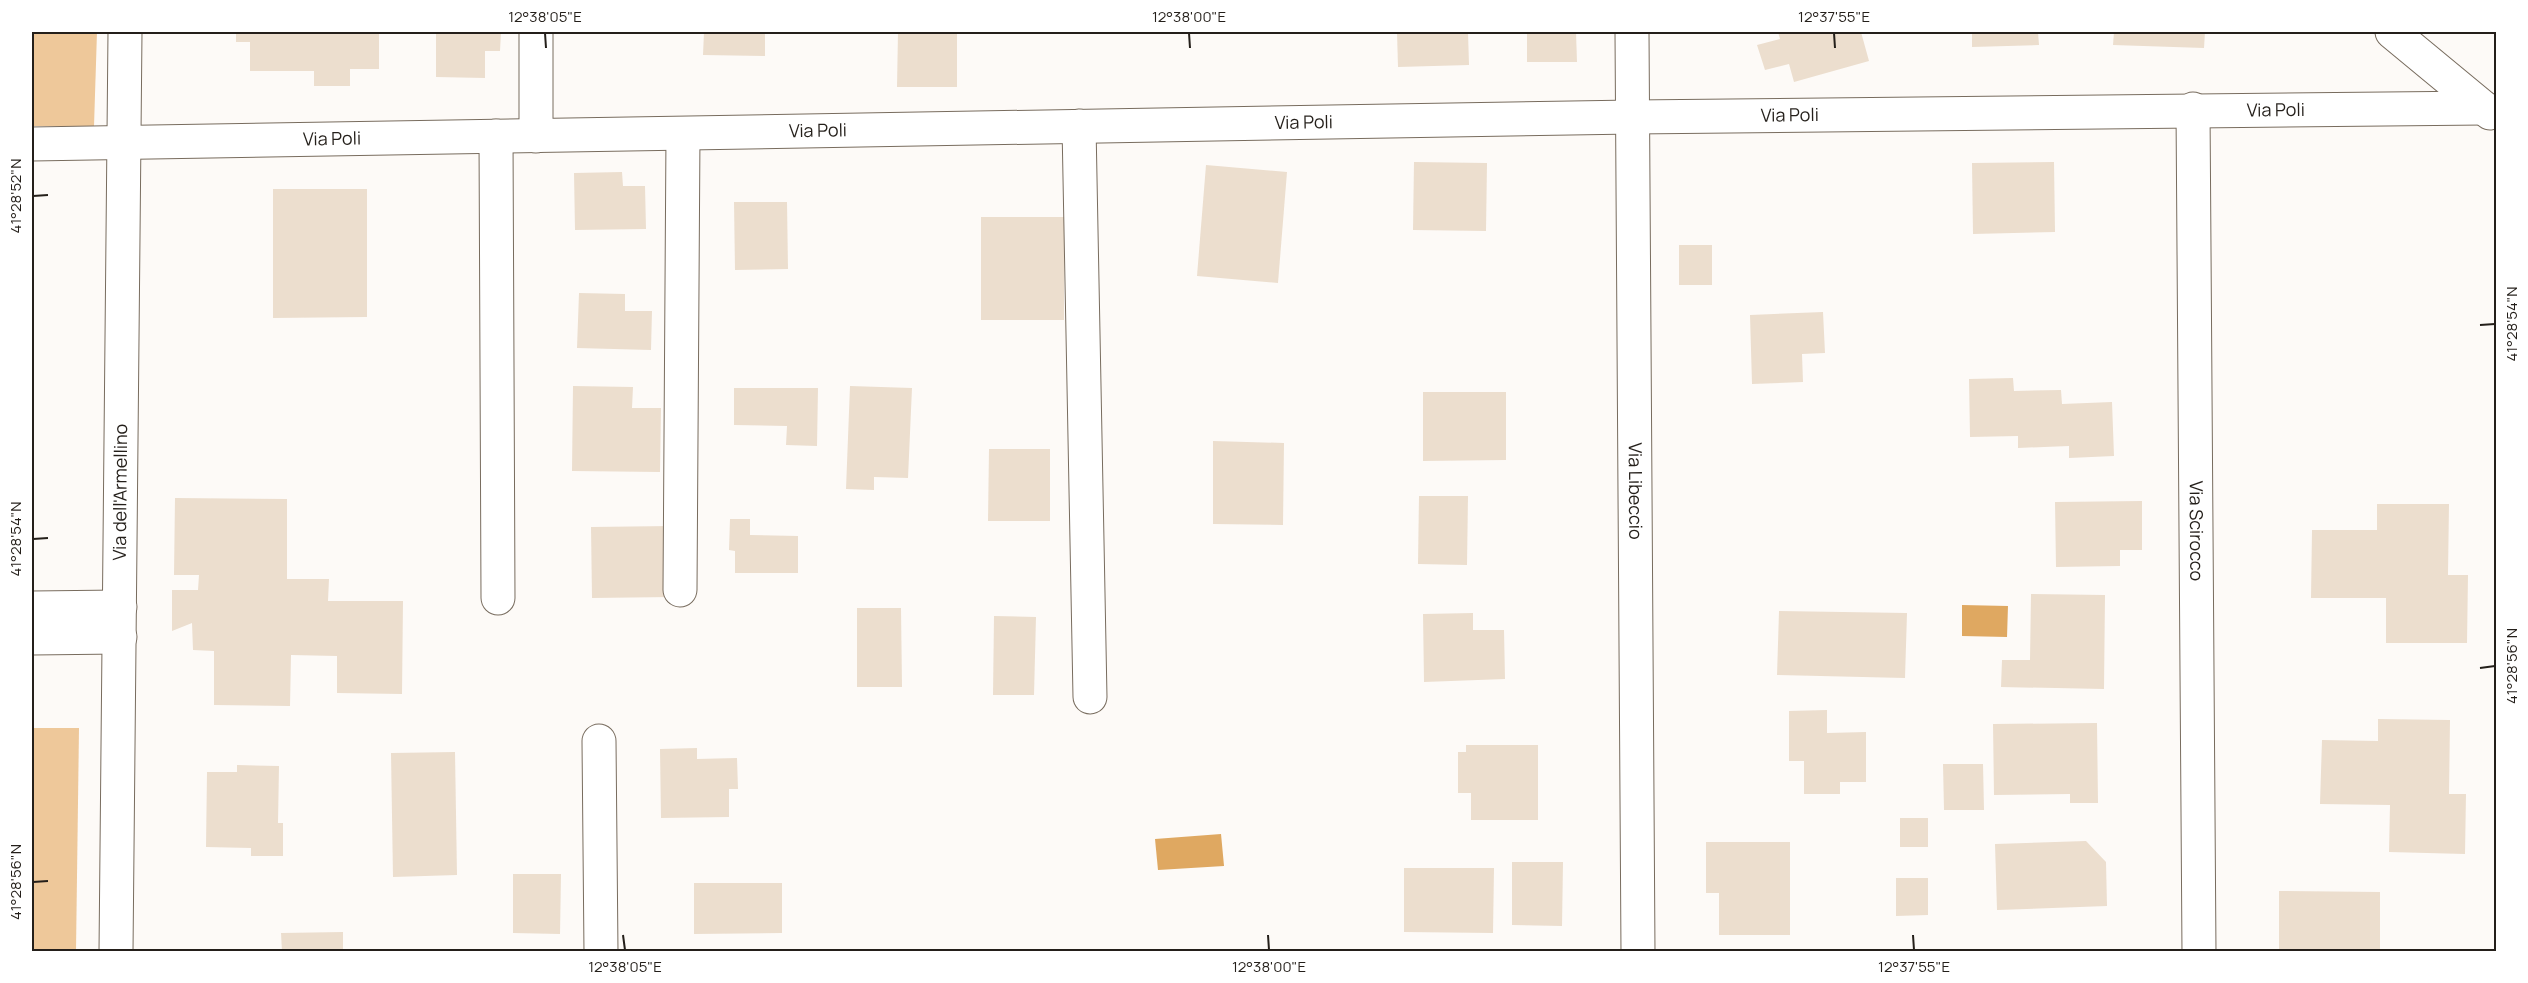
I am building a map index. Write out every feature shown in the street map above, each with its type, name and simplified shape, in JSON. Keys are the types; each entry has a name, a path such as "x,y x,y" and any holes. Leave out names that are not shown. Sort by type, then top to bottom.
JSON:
{"street":[{"name":"Via dell'Armellino","path":"116,951 125,32"},
{"path":"536,32 536,136"},
{"name":"Via Libeccio","path":"1632,32 1638,951"},
{"path":"2392,32 2490,112"},
{"name":"Via Poli","path":"32,144 1633,117 2193,110 2490,112"},
{"name":"Via Scirocco","path":"2193,110 2199,951"},
{"path":"1079,126 1090,697"},
{"path":"680,590 683,134"},
{"path":"496,136 498,598"},
{"path":"32,608 120,622"},
{"path":"32,638 120,622"},
{"path":"599,741 601,951"}],"shaded area":[{"path":"32,32 97,32 94,126 32,126"},
{"path":"1962,605 2008,606 2007,637 1962,636"},
{"path":"32,728 79,728 76,951 32,951"},
{"path":"1221,834 1224,866 1158,870 1155,839"}],"building":[{"path":"236,32 379,32 379,69 350,69 350,86 314,86 314,71 250,71 250,42 236,42"},
{"path":"436,32 501,32 500,51 485,51 485,78 436,77"},
{"path":"704,32 765,32 765,56 703,55"},
{"path":"898,32 957,32 957,87 897,87"},
{"path":"1397,32 1468,32 1469,65 1398,67"},
{"path":"1527,32 1576,32 1577,62 1527,62"},
{"path":"1778,32 1861,32 1869,61 1794,82 1789,64 1765,70 1757,45 1780,39"},
{"path":"1972,32 2038,32 2039,45 1972,47"},
{"path":"2114,32 2205,32 2204,48 2113,45"},
{"path":"1414,162 1487,163 1486,231 1413,230"},
{"path":"2054,162 2055,232 1973,234 1972,163"},
{"path":"1206,165 1287,172 1278,283 1197,276"},
{"path":"622,172 623,186 645,186 646,229 575,230 574,173"},
{"path":"273,189 367,189 367,317 273,318"},
{"path":"734,202 787,202 788,269 735,270"},
{"path":"981,217 1064,217 1064,320 981,320"},
{"path":"1679,245 1712,245 1712,285 1679,285"},
{"path":"2494,287 2496,287 2496,338 2494,338"},
{"path":"579,293 625,294 625,311 652,311 651,350 577,348"},
{"path":"1823,312 1825,353 1802,354 1803,382 1752,384 1750,315"},
{"path":"2013,378 2014,391 2061,390 2062,404 2112,402 2114,456 2069,458 2069,446 2018,448 2018,436 1970,437 1969,379"},
{"path":"573,386 633,387 632,408 661,408 660,472 572,471"},
{"path":"850,386 912,388 908,478 874,477 874,490 846,489"},
{"path":"734,388 818,388 817,446 786,445 787,426 734,425"},
{"path":"1423,392 1506,392 1506,460 1423,461"},
{"path":"1213,441 1284,443 1283,525 1213,524"},
{"path":"989,449 1050,449 1050,521 988,521"},
{"path":"1419,496 1468,496 1467,565 1418,564"},
{"path":"175,498 287,499 287,579 329,579 328,601 403,601 402,694 337,693 337,656 291,655 290,706 214,705 214,651 193,650 192,623 172,631 172,590 198,590 199,575 174,575"},
{"path":"2142,501 2142,550 2120,550 2120,566 2056,567 2055,502"},
{"path":"2377,504 2449,504 2448,575 2468,575 2467,643 2386,643 2386,598 2311,598 2312,530 2377,530"},
{"path":"730,519 750,519 750,535 798,536 798,573 735,573 735,551 729,550"},
{"path":"671,526 672,597 592,598 591,527"},
{"path":"2031,594 2105,595 2104,689 2001,687 2002,660 2030,660"},
{"path":"857,608 901,608 902,687 857,687"},
{"path":"1779,611 1907,613 1905,678 1777,675"},
{"path":"1473,613 1473,630 1504,630 1505,679 1424,682 1423,614"},
{"path":"994,616 1036,617 1034,695 993,695"},
{"path":"1827,710 1827,733 1866,732 1866,782 1840,782 1840,794 1804,794 1804,761 1789,761 1789,711"},
{"path":"2378,719 2450,720 2449,794 2466,794 2465,854 2389,852 2390,805 2320,804 2322,740 2378,741"},
{"path":"2097,723 2098,803 2070,803 2070,794 1994,795 1993,724"},
{"path":"1466,745 1538,745 1538,820 1471,820 1471,793 1458,793 1458,752 1466,752"},
{"path":"697,748 697,759 737,758 738,789 729,789 729,817 661,818 660,749"},
{"path":"455,752 457,875 393,877 391,753"},
{"path":"1943,764 1983,764 1984,810 1944,810"},
{"path":"237,765 279,766 278,823 283,823 283,856 251,856 251,848 206,847 207,772 237,772"},
{"path":"1900,818 1928,818 1928,847 1900,847"},
{"path":"2086,841 2106,862 2107,906 1997,910 1995,844"},
{"path":"1706,842 1790,842 1790,935 1719,935 1719,893 1706,893"},
{"path":"1512,862 1563,862 1562,926 1512,925"},
{"path":"1404,868 1494,868 1493,933 1404,932"},
{"path":"513,874 561,874 560,934 513,933"},
{"path":"1896,878 1928,878 1928,915 1896,916"},
{"path":"694,883 782,883 782,933 694,934"},
{"path":"2279,891 2380,892 2380,952 2279,952"},
{"path":"343,932 343,952 282,952 281,933"}]}
